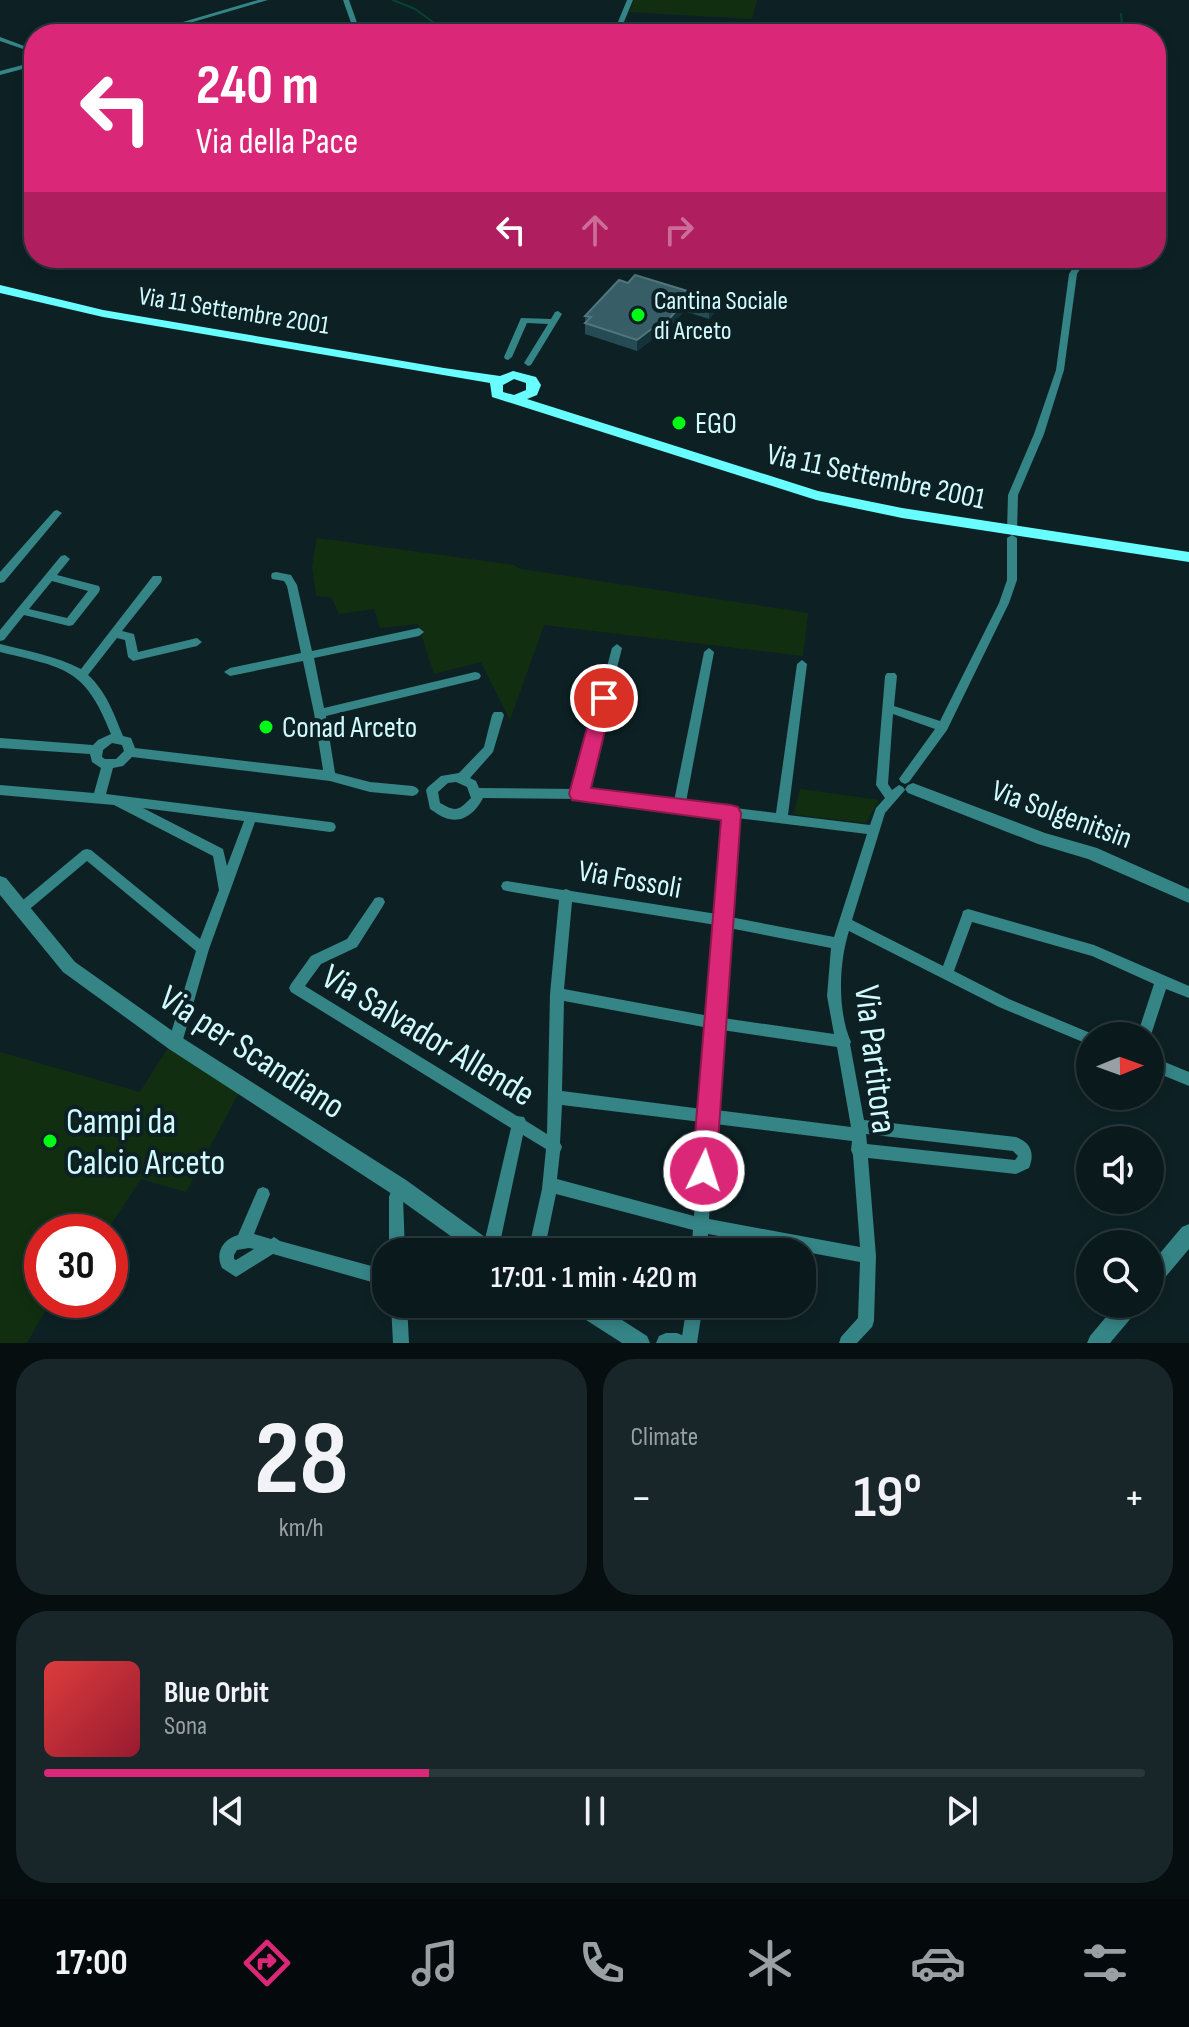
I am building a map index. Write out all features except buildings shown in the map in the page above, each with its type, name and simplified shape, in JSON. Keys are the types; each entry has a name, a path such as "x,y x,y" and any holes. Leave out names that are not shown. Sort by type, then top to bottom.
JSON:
{"main road":[{"name":"Via 11 Settembre 2001","path":"0,289 87,310 353,354 460,376 513,377"},
{"name":"Via 11 Settembre 2001","path":"513,377 499,395 561,412 779,485 1012,534 1189,557"},
{"path":"513,377 534,385 532,392 515,400"},
{"name":"Via 11 Settembre 2001","path":"532,392 561,412"}],"street":[{"path":"180,24 265,0"},
{"path":"346,0 354,24"},
{"path":"620,24 630,0"},
{"path":"0,39 24,50"},
{"path":"0,73 24,67"},
{"name":"Via Partitora","path":"847,1343 866,1321 868,1256 858,1137 834,996 838,944 880,811 902,788 943,727 1004,603 1012,580 1013,495 1039,434 1060,370 1073,274 1077,268"},
{"path":"508,357 524,320 556,318 513,377"},
{"path":"514,345 534,350"},
{"path":"3,572 57,513"},
{"path":"0,637 65,559"},
{"path":"276,576 287,578 292,585 320,713 330,776"},
{"path":"22,611 69,622 95,589 50,577"},
{"path":"83,674 157,579"},
{"path":"230,672 419,632"},
{"path":"114,633 130,637 133,657 197,642"},
{"path":"0,648 70,666 83,674 107,707 118,738"},
{"path":"579,794 617,648"},
{"path":"679,806 709,652"},
{"path":"781,820 802,664"},
{"path":"320,713 475,676"},
{"path":"891,676 882,785 902,788"},
{"path":"888,708 943,727"},
{"path":"462,778 489,749 498,715"},
{"path":"118,738 127,741 130,752 119,763 108,765 96,759 96,750 102,743 118,738"},
{"path":"0,743 96,750"},
{"path":"130,752 330,776 370,787 413,791 433,791 445,779 462,778 472,784 477,793"},
{"path":"99,798 108,765"},
{"name":"Via Solgenitsin","path":"902,788 1091,853 1189,896"},
{"path":"0,790 99,798 330,827"},
{"path":"433,791 438,811 451,815 470,809 477,793"},
{"path":"477,793 579,794 873,830"},
{"path":"116,800 219,853 225,890"},
{"path":"700,1238 731,813"},
{"path":"175,1043 203,949 251,817"},
{"path":"21,909 87,854 203,949"},
{"name":"Via per Scandiano","path":"0,883 69,967 175,1043 399,1187 470,1238"},
{"name":"Via Fossoli","path":"507,886 724,921 838,944"},
{"path":"539,1238 551,1185 555,1147 557,994 566,894"},
{"name":"Via Salvador Allende","path":"379,902 352,943 334,948 316,960 296,988 519,1122 555,1147"},
{"path":"947,973 968,915 1094,951 1189,992"},
{"path":"846,923 1004,1003 1076,1033"},
{"path":"1149,1022 1162,981"},
{"path":"557,994 715,1023 844,1042"},
{"path":"1164,1069 1189,1079"},
{"path":"555,1097 858,1137 1016,1167 1024,1163 1026,1153 1016,1144 858,1137"},
{"path":"493,1238 519,1122"},
{"path":"551,1185 701,1225 868,1256"},
{"path":"397,1238 396,1197 399,1187"},
{"path":"244,1239 263,1194"},
{"path":"1164,1263 1189,1234"},
{"path":"274,1245 252,1262 236,1269 230,1268 226,1253 233,1244 244,1239 274,1245 372,1274"},
{"path":"400,1318 401,1343"},
{"path":"601,1318 640,1343"},
{"path":"689,1343 693,1318"},
{"path":"1097,1343 1118,1318"},
{"path":"666,1343 677,1343"}],"green space":[{"path":"634,0 757,0 752,19 630,12"},
{"path":"317,538 514,565 521,569 808,613 803,656 544,625 510,720 481,662 434,674 418,624 380,628 374,609 339,614 331,597 316,596 312,566"},
{"path":"800,789 879,800 866,823 797,815 794,813"},
{"path":"176,1035 246,1079 186,1192 141,1179 118,1214 24,1214 24,1318 41,1318 27,1343 0,1343 0,1052 140,1092"}],"waterway":[{"path":"393,0 415,9 435,24"},
{"path":"1121,14 1122,24"}],"place":[{"name":"Cantina Sociale di Arceto","path":"638,315"},
{"name":"EGO","path":"679,423"},
{"name":"Conad Arceto","path":"266,727"},
{"name":"Campi da Calcio Arceto","path":"50,1141"}],"route":[{"path":"604,698 579,794 731,813 704,1171"}]}
